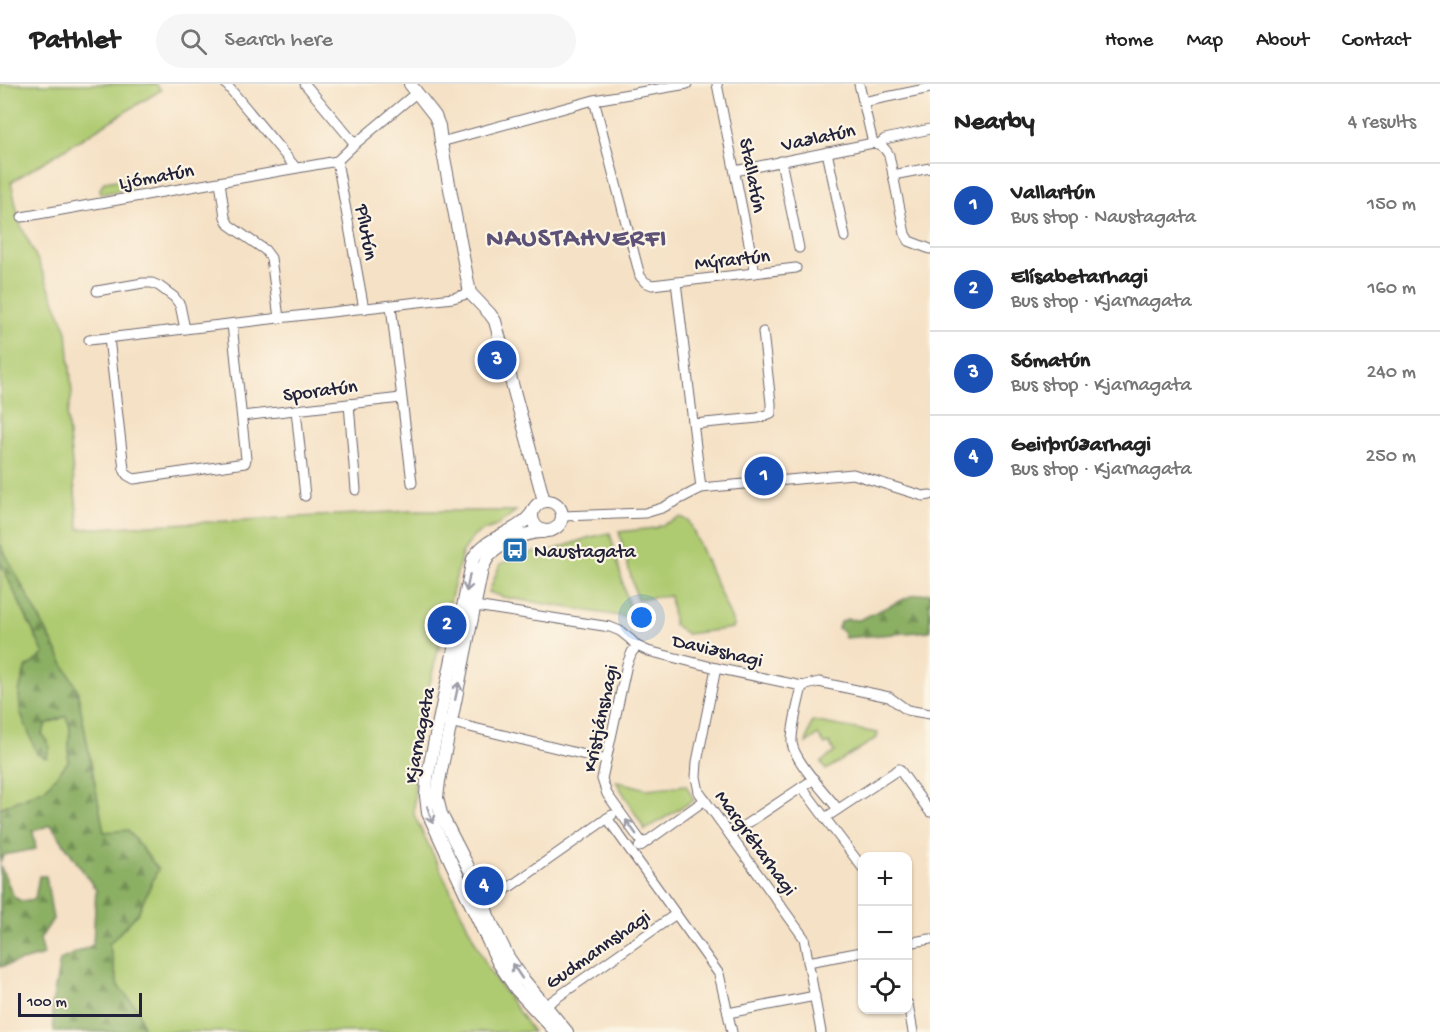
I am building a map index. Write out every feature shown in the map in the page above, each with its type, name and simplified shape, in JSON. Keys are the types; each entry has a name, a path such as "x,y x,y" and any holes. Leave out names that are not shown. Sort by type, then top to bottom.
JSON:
{"street":[{"path":"226,84 296,168"},
{"path":"305,84 354,144"},
{"path":"441,142 594,100 687,84"},
{"name":"Stallatún","path":"717,84 755,273"},
{"path":"859,84 876,143 885,147 889,155 905,234 909,241 930,249"},
{"path":"863,102 930,88"},
{"path":"337,161 413,89 435,116 439,126 470,293 495,321 544,501"},
{"name":"Mýrartún","path":"594,100 640,276 645,282 652,285 796,268"},
{"name":"Vaðlatún","path":"735,171 876,143 930,129"},
{"path":"826,152 845,237"},
{"name":"Ljómatún","path":"22,217 337,161"},
{"name":"Pílutún","path":"337,161 364,309"},
{"path":"781,161 799,248"},
{"path":"893,175 930,168"},
{"path":"220,182 225,217 229,225 265,250 271,258 279,318"},
{"path":"675,282 700,488"},
{"path":"97,291 143,283 159,286 174,297 180,305 185,329"},
{"path":"89,340 391,306 453,298 470,293"},
{"path":"391,306 412,483"},
{"path":"109,338 124,469 127,475 134,479 245,464 232,324"},
{"path":"693,424 758,418 771,413 763,332"},
{"name":"Sporatún","path":"242,416 401,398"},
{"path":"349,404 356,490"},
{"path":"297,410 305,496"},
{"path":"562,516 645,513 662,508 700,488 853,474 923,496 930,495"},
{"path":"544,501 554,502 562,516 558,527 543,532 532,522 532,513 536,505 544,501"},
{"name":"Kjarnagata","path":"469,605 471,567 476,554 490,541 526,520 532,513"},
{"name":"Kjarnagata","path":"543,532 528,534 507,544 491,554 482,569 469,605 445,721 437,798 441,814 482,894 479,908 488,916 512,963 556,1032"},
{"name":"Daviðshagi","path":"469,605 610,627 648,651 802,686 819,682 889,697 907,710 930,714"},
{"name":"Kristjánshagi","path":"637,646 627,664 603,773 603,785 643,844"},
{"name":"Margrétarhagi","path":"716,668 697,762 696,777 699,792 804,938 821,1032"},
{"path":"802,686 792,742 797,757 838,809"},
{"path":"445,721 606,760"},
{"path":"825,818 899,769 930,812"},
{"path":"730,835 814,779"},
{"path":"802,787 858,862"},
{"path":"632,852 705,800"},
{"path":"479,908 618,810"},
{"path":"608,818 719,974 732,1032"},
{"name":"Gudmannshagi","path":"541,1009 676,914"},
{"path":"912,942 930,939"},
{"path":"808,962 858,953"},
{"path":"728,1013 814,996"},
{"name":"Kjarnagata","path":"541,1009 567,1032"},
{"path":"910,1014 913,1032"}],"green space":[{"path":"0,84 156,84 161,90 11,182 20,224 67,331 72,394 67,417 79,529 410,511 516,511 496,526 473,537 462,553 416,739 414,815 489,970 533,1032 144,1032 138,1009 118,986 109,944 138,913 104,833 77,689 0,544"},
{"path":"130,178 134,180 135,188 101,194 100,189 104,182"},
{"path":"681,517 689,521 734,625 733,628 687,634 674,625 670,596 637,599 619,532 655,528"},
{"path":"610,533 630,611 625,617 503,597 489,592 500,564 533,552 545,553 587,538"},
{"path":"0,544 77,689 104,832 128,830 158,869 138,913 109,944 118,986 138,1009 144,1032 54,1032 52,1005 60,960 93,945 96,890 51,825 33,831 36,849 4,855 0,862 0,808 45,789 68,762 70,728 66,716 46,724 42,734 50,747 46,758 37,754 20,711 19,692 25,669 44,654 0,562"},
{"path":"0,562 44,654 25,669 37,754 47,757 49,747 42,734 46,724 67,716 70,728 68,762 45,789 0,808"},
{"path":"930,593 930,631 845,638 843,631 838,628 840,622 847,619 859,620 913,595"},
{"path":"812,721 878,733 877,738 826,770 821,762 835,752 829,743 825,745 818,735 806,743"},
{"path":"616,781 647,789 686,785 694,800 645,830"},
{"path":"0,865 14,897 21,901 35,899 39,876 46,876 53,919 40,939 44,955 0,967"}],"place":[{"name":"Sómatún","path":"497,360"},
{"name":"Vallartún","path":"764,476"},
{"name":"Naustagata","path":"515,550"},
{"name":"Elísabetarhagi","path":"447,625"},
{"name":"Geirþrúðarhagi","path":"484,886"}],"district":[{"name":"NAUSTAHVERFI","path":"577,236"}]}
